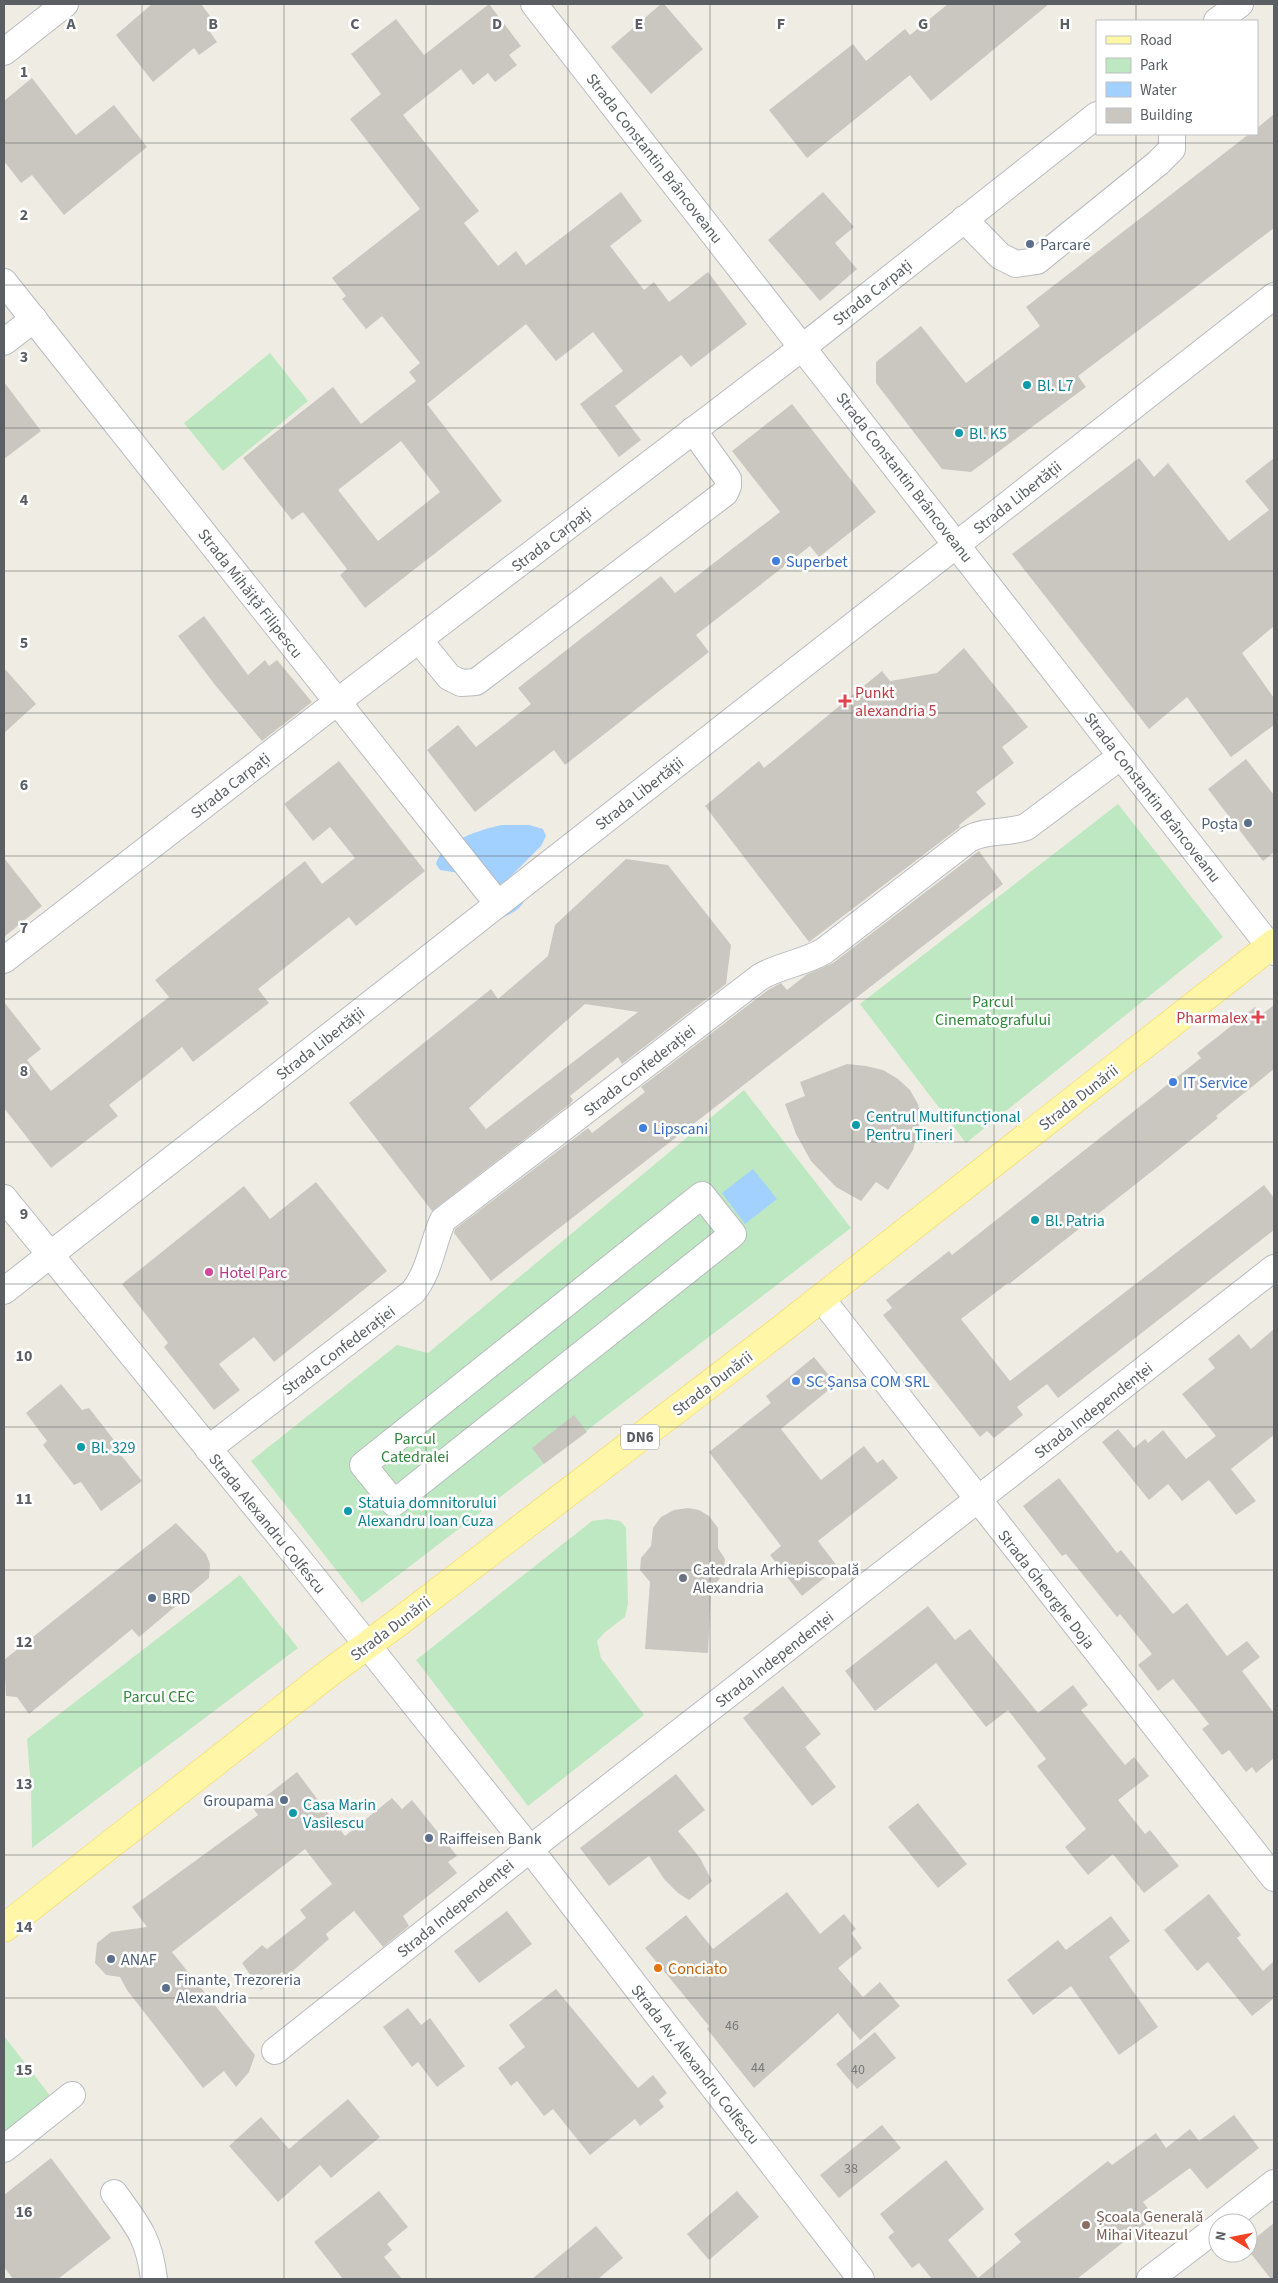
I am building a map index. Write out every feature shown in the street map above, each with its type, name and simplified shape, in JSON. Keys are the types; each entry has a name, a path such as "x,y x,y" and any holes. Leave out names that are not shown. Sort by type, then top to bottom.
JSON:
{"main road":[{"name":"Strada Dunării","path":"4,1928 367,1645 821,1298 1273,947"}],"street":[{"path":"4,52 65,4"},
{"name":"Strada Constantin Brâncoveanu","path":"534,4 1121,756 1273,947"},
{"path":"1218,20 1240,4"},
{"name":"Strada Carpați","path":"4,960 337,702 803,347 1096,116"},
{"path":"964,219 1000,256 1016,264 1037,261 1158,163 1172,149 1172,135"},
{"name":"Strada Mihăiță Filipescu","path":"4,282 498,904"},
{"name":"Strada Libertății","path":"4,1291 1274,296"},
{"path":"4,342 34,319"},
{"path":"419,640 449,677 461,683 476,682 725,493 728,479 694,430"},
{"name":"Strada Confederației","path":"208,1449 413,1292 422,1281 443,1220 760,977 777,968 814,958 824,952 969,839 988,832 1014,831 1026,828 1121,756"},
{"path":"702,1196 733,1234 394,1503 363,1465 702,1196"},
{"name":"Strada Alexandru Colfescu","path":"4,1198 530,1849"},
{"name":"Strada Independenței","path":"276,2051 530,1849 1274,1268"},
{"name":"Strada Gheorghe Doja","path":"821,1298 1274,1878"},
{"name":"Strada Av. Alexandru Colfescu","path":"530,1849 861,2279"},
{"path":"4,2149 72,2095"},
{"path":"1236,2213 1274,2183"},
{"path":"114,2193 143,2233 152,2258 154,2279"},
{"path":"1150,2279 1208,2235"}],"green space":[{"path":"270,353 308,401 223,471 184,423"},
{"name":"Parcul Cinematografului","path":"1118,804 1223,937 966,1143 860,1004"},
{"name":"Parcul Catedralei","path":"744,1090 851,1228 362,1603 251,1461 397,1345 428,1353"},
{"path":"607,1519 620,1521 626,1527 628,1603 625,1617 604,1633 597,1641 601,1658 644,1715 528,1806 416,1660 592,1521"},
{"name":"Parcul CEC","path":"240,1575 298,1648 32,1848 31,1788 27,1739"},
{"path":"4,2036 58,2106 4,2149"}],"water":[{"path":"502,825 529,825 543,829 546,836 541,846 508,879 508,883 525,899 523,903 514,912 498,919 479,876 440,870 436,864 446,849 464,837"},
{"path":"753,1169 777,1199 745,1224 722,1193"}],"building":[{"path":"152,4 201,4 214,21 206,26 217,42 199,55 194,48 153,82 116,35"},
{"path":"489,4 521,46 509,55 517,65 495,82 488,73 473,85 461,69 403,115 479,211 464,223 498,266 516,251 526,265 621,192 642,221 610,246 644,290 654,282 669,302 708,272 747,324 691,367 681,355 615,406 641,440 619,457 580,404 623,371 593,332 556,361 526,324 427,404 502,501 365,608 340,575 347,569 303,512 292,520 243,458 333,387 361,424 416,381 409,372 420,363 382,316 366,329 342,299 346,296 332,278 420,209 350,119 381,94 351,54 396,19 424,55","holes":["401,441 440,492 378,541 338,490"]},
{"path":"661,4 664,4 703,49 651,94 611,47"},
{"path":"948,4 1049,4 931,101 910,75 807,158 769,110 853,44 866,61 905,29 910,35"},
{"path":"32,78 76,135 114,105 147,147 64,215 32,175 21,183 4,161 4,101"},
{"path":"1274,114 1274,228 1078,376 1086,387 971,472 942,469 876,383 876,362 921,326 966,383 1040,326 1026,307 1248,135 1258,135 1258,127"},
{"path":"823,192 854,227 835,243 857,269 820,301 768,240"},
{"path":"4,382 41,431 4,459"},
{"path":"792,404 876,512 819,557 810,546 696,635 709,652 565,765 554,750 475,812 427,750 458,725 476,747 531,704 518,688 661,576 675,593 780,512 732,451"},
{"path":"1139,458 1154,477 1168,463 1229,541 1269,510 1245,481 1274,458 1274,626 1242,653 1274,698 1274,725 1231,757 1187,697 1149,729 1012,554"},
{"path":"204,616 248,675 265,660 269,666 277,660 312,702 262,741 215,685 178,636"},
{"path":"964,648 1028,727 1002,747 1014,763 976,792 986,804 959,825 960,827 809,942 705,806 759,761 764,768 882,671 890,681 937,673"},
{"path":"4,668 36,704 4,733"},
{"path":"1246,759 1274,795 1274,852 1263,861 1208,789"},
{"path":"339,761 425,871 356,926 349,917 258,989 269,1003 193,1062 182,1047 109,1105 118,1116 51,1168 4,1108 4,1002 41,1049 27,1060 51,1091 169,997 155,980 305,861 322,884 355,858 330,827 313,841 284,804"},
{"name":"Lipscani","path":"979,851 1003,884 491,1281 454,1233 455,1229 588,1128 592,1133 645,1092 641,1087 768,990 781,983 787,990 806,975 833,963"},
{"path":"4,858 42,906 4,937"},
{"path":"626,859 668,865 731,945 726,984 622,1064 618,1057 570,1096 573,1100 570,1104 432,1211 349,1103 491,989 498,999 548,956 555,925","holes":["585,1004 638,1012 486,1129 469,1108"]},
{"name":"Bl. Patria","path":"1274,1005 1274,1069 1160,1165 1009,1284 961,1319 1010,1381 1264,1185 1274,1198 1274,1230 1058,1398 1047,1384 1017,1407 1023,1415 994,1438 987,1431 980,1437 883,1315 892,1308 886,1300 949,1251 952,1255 1201,1058 1197,1053 1255,1007 1261,1015"},
{"name":"Centrul Multifuncțional Pentru Tineri","path":"847,1064 883,1070 898,1079 910,1090 918,1104 921,1117 913,1150 888,1190 876,1182 861,1201 836,1187 811,1161 796,1134 785,1104 805,1096 800,1082"},
{"path":"316,1182 387,1271 274,1362 254,1337 219,1364 240,1390 214,1410 164,1347 168,1343 122,1284 244,1186 270,1219"},
{"path":"1274,1329 1274,1435 1231,1469 1256,1501 1236,1515 1209,1480 1182,1501 1168,1484 1149,1500 1102,1442 1118,1429 1134,1448 1145,1439 1148,1443 1163,1430 1186,1459 1216,1436 1182,1394 1215,1368 1208,1359 1239,1334 1251,1349"},
{"path":"814,1357 836,1384 781,1429 821,1480 864,1446 877,1463 883,1459 898,1478 818,1541 838,1567 802,1596 770,1555 781,1546 709,1452 771,1403 766,1396"},
{"name":"Bl. 329","path":"61,1384 82,1410 89,1408 117,1444 116,1449 142,1481 101,1511 81,1482 74,1485 43,1445 47,1441 26,1413"},
{"path":"574,1415 587,1432 544,1464 532,1448"},
{"path":"1059,1478 1117,1553 1121,1550 1173,1614 1187,1603 1227,1656 1247,1641 1260,1657 1242,1671 1274,1713 1274,1758 1256,1773 1252,1767 1246,1772 1229,1750 1222,1755 1202,1729 1209,1724 1173,1679 1158,1691 1138,1665 1152,1654 1120,1614 1117,1617 1066,1554 1062,1556 1023,1506"},
{"name":"Catedrala Arhiepiscopală Alexandria","path":"688,1508 699,1510 709,1516 718,1528 718,1548 725,1559 723,1575 711,1588 708,1653 645,1649 650,1582 640,1570 641,1558 651,1546 653,1528 661,1517 674,1510"},
{"path":"176,1523 206,1554 210,1564 209,1578 139,1637 132,1629 29,1714 17,1697 6,1696 4,1660"},
{"path":"928,1606 955,1640 970,1629 1038,1713 1073,1685 1088,1705 1081,1710 1125,1765 1134,1757 1149,1776 1118,1800 1145,1834 1150,1830 1179,1866 1144,1893 1113,1854 1088,1875 1065,1847 1086,1829 1037,1766 1046,1759 1008,1710 986,1727 936,1663 875,1711 845,1671"},
{"path":"783,1686 821,1734 805,1747 836,1787 812,1806 743,1718"},
{"path":"297,1772 345,1836 392,1798 402,1809 412,1800 457,1856 448,1862 457,1873 403,1916 409,1926 383,1947 354,1911 326,1934 329,1939 287,1976 282,1972 261,1990 242,1963 262,1945 267,1949 306,1918 300,1910 332,1884 305,1849 172,1952 255,2055 249,2072 236,2087 224,2071 203,2088 127,1990 120,1977 106,1975 95,1963 97,1943 111,1932 147,1927 132,1907 258,1815 252,1807"},
{"path":"676,1774 705,1810 678,1831 700,1858 712,1881 689,1900 678,1893 664,1879 649,1856 609,1886 580,1848"},
{"path":"918,1803 967,1864 938,1888 888,1827"},
{"path":"787,1892 820,1934 844,1914 856,1929 851,1933 862,1948 838,1968 863,1997 880,1982 900,2006 860,2040 838,2013 754,2088 707,2029 709,2026 645,1948 686,1915 713,1949"},
{"path":"1209,1894 1241,1935 1237,1938 1263,1971 1274,1961 1274,1998 1252,2016 1208,1962 1197,1971 1164,1930"},
{"path":"507,1911 532,1944 479,1983 454,1951"},
{"path":"1111,1916 1130,1941 1109,1957 1158,2027 1119,2055 1071,1986 1033,2015 1007,1980 1058,1940 1066,1950"},
{"path":"556,1989 638,2088 653,2075 667,2093 659,2100 664,2107 640,2126 635,2119 590,2155 553,2109 544,2116 517,2081 511,2086 498,2068 525,2047 509,2025"},
{"path":"408,2008 421,2025 430,2018 465,2066 437,2087 418,2062 412,2067 383,2027"},
{"path":"875,2032 896,2058 857,2089 836,2064"},
{"path":"348,2099 380,2137 331,2178 320,2165 278,2202 229,2146 261,2117 289,2149"},
{"name":"Școala Generală Mihai Viteazul","path":"1234,2115 1259,2148 1207,2189 1190,2168 1143,2202 1155,2217 1077,2279 932,2279 919,2263 912,2268 888,2237 894,2232 880,2214 946,2160 984,2209 948,2240 978,2278 1021,2242 1014,2234 1108,2161 1112,2165 1156,2133 1166,2148 1190,2129 1199,2141"},
{"path":"882,2125 901,2148 839,2198 820,2175"},
{"path":"51,2158 111,2238 58,2279 13,2279 4,2267 4,2195"},
{"path":"379,2191 408,2227 387,2244 392,2250 384,2257 402,2279 343,2279 314,2242"},
{"path":"737,2191 759,2217 709,2260 687,2234"},
{"path":"1274,2223 1274,2279 1271,2279 1258,2263 1258,2236"},
{"path":"596,2226 623,2258 598,2279 532,2279"}],"place":[{"name":"Parcare","path":"1030,244"},
{"name":"Bl. L7","path":"1027,385"},
{"name":"Bl. K5","path":"959,433"},
{"name":"Superbet","path":"776,561"},
{"name":"Punkt alexandria 5","path":"845,701"},
{"name":"Poșta","path":"1248,823"},
{"name":"Pharmalex","path":"1258,1017"},
{"name":"IT Service","path":"1173,1082"},
{"name":"Centrul Multifuncțional Pentru Tineri","path":"856,1125"},
{"name":"Lipscani","path":"643,1128"},
{"name":"Bl. Patria","path":"1035,1220"},
{"name":"Hotel Parc","path":"209,1272"},
{"name":"SC Șansa COM SRL","path":"796,1381"},
{"name":"Bl. 329","path":"81,1447"},
{"name":"Statuia domnitorului Alexandru Ioan Cuza","path":"348,1511"},
{"name":"Catedrala Arhiepiscopală Alexandria","path":"683,1578"},
{"name":"BRD","path":"152,1598"},
{"name":"Groupama","path":"284,1800"},
{"name":"Casa Marin Vasilescu","path":"293,1813"},
{"name":"Raiffeisen Bank","path":"429,1838"},
{"name":"ANAF","path":"111,1959"},
{"name":"Conciato","path":"658,1968"},
{"name":"Finante, Trezoreria Alexandria","path":"166,1988"},
{"name":"Școala Generală Mihai Viteazul","path":"1086,2225"}]}
